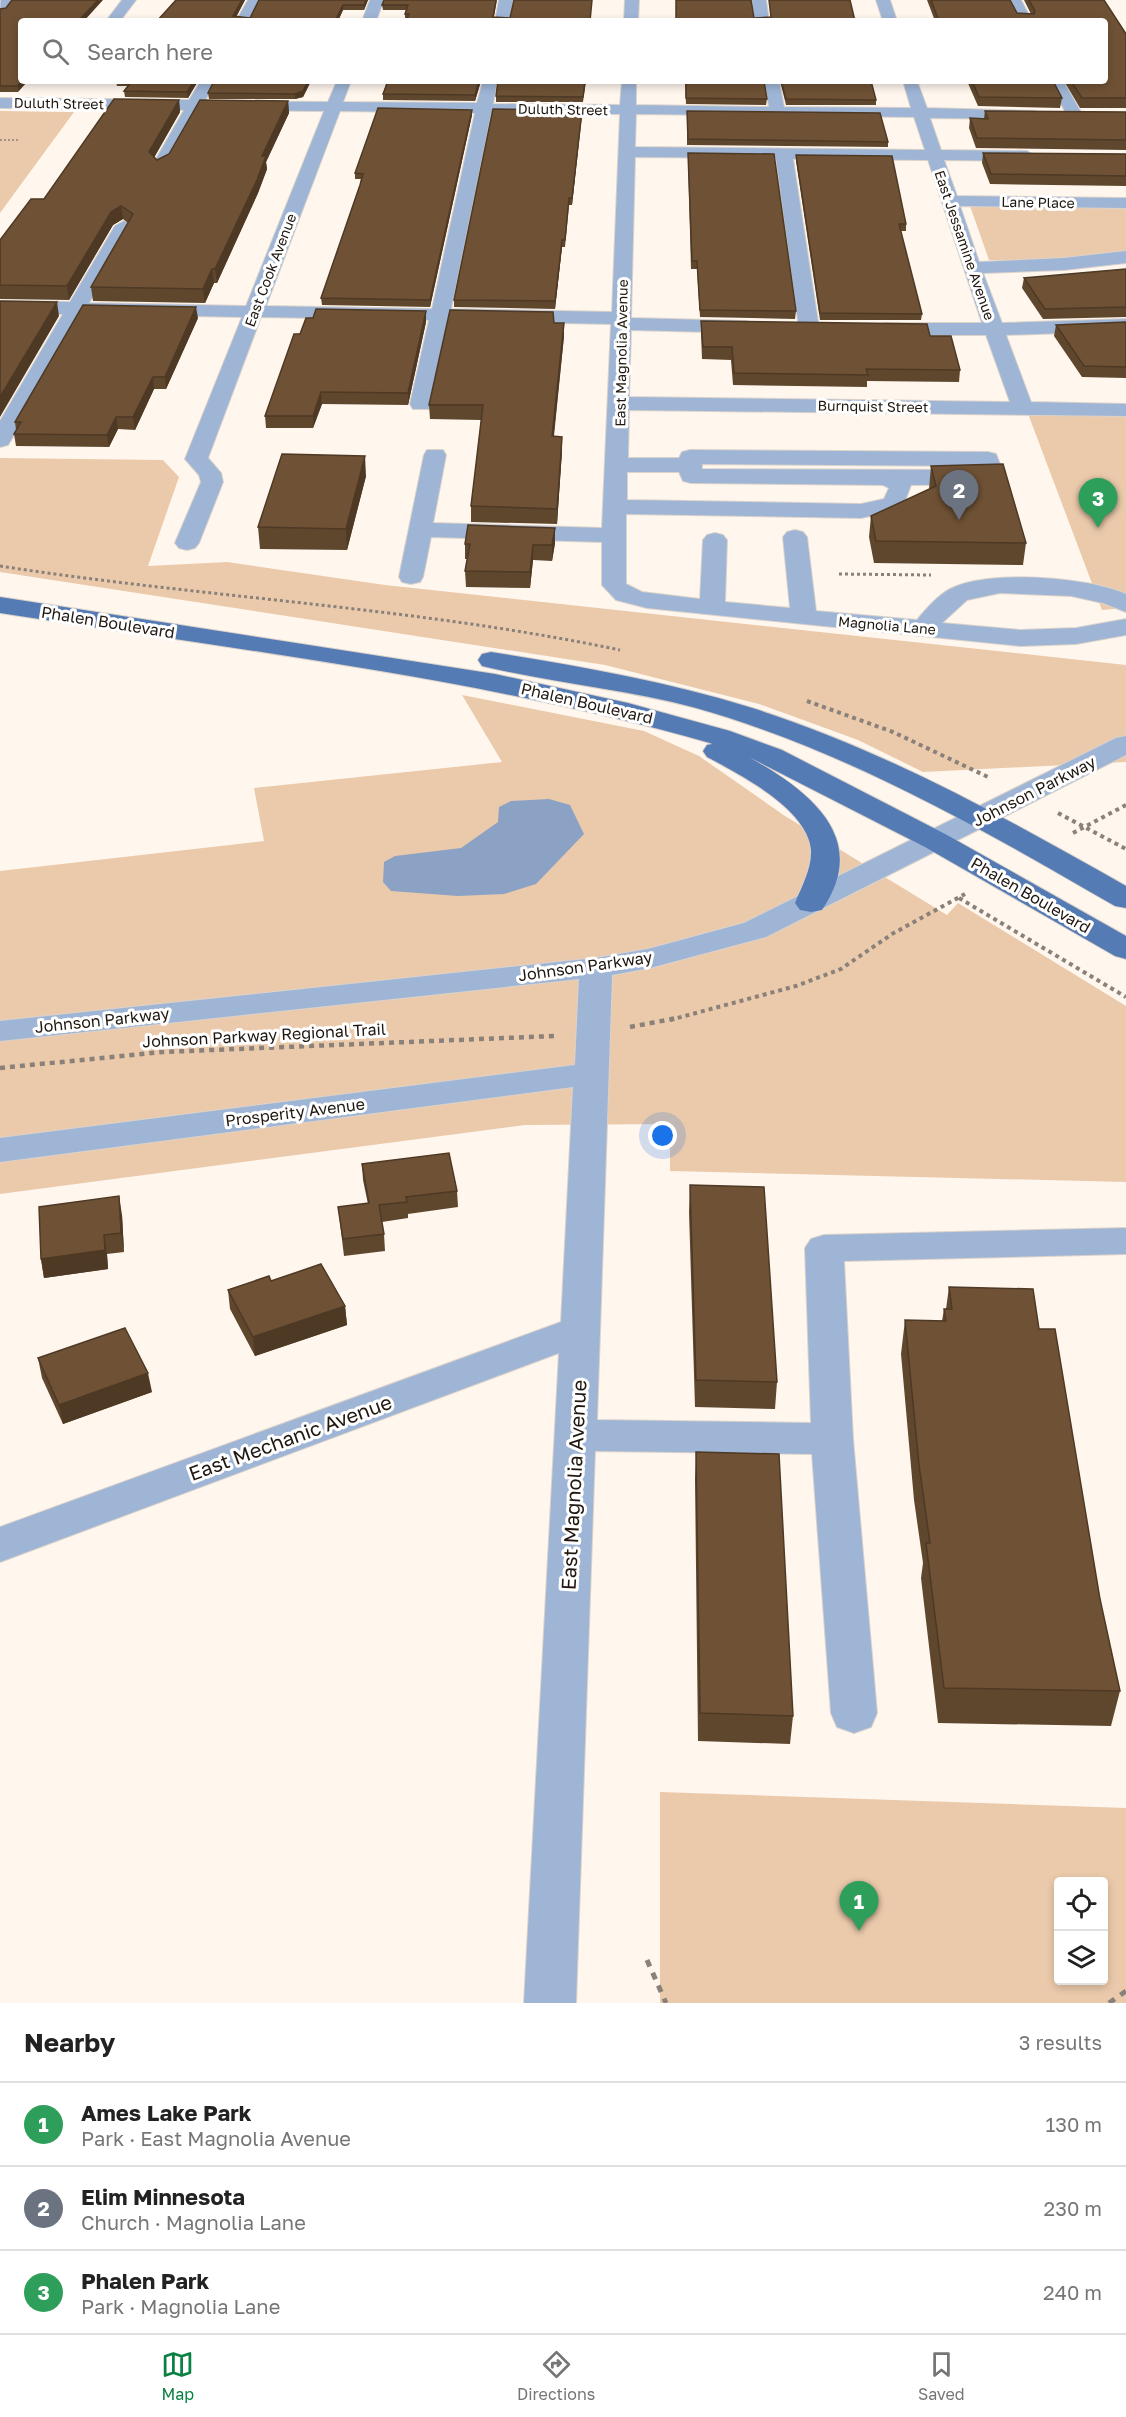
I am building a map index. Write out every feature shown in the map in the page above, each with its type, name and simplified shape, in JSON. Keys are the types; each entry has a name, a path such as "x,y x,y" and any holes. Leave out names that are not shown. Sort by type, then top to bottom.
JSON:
{"main road":[{"name":"Phalen Boulevard","path":"0,583 564,671 674,695 774,725 981,819 1126,898"},
{"name":"Phalen Boulevard","path":"0,605 527,689 628,711 720,737 772,756 936,842 1126,949"},
{"path":"527,689 616,712 688,737 744,766 798,804 817,825 825,845 824,865 811,903"}],"street":[{"path":"0,9 9,0"},
{"path":"115,18 129,0"},
{"path":"245,18 255,0"},
{"path":"370,18 377,0"},
{"path":"503,18 506,0"},
{"path":"631,18 632,0"},
{"path":"759,0 762,18"},
{"path":"883,0 889,18"},
{"path":"1014,0 1023,18"},
{"path":"160,166 206,84"},
{"name":"East Cook Avenue","path":"188,543 212,482 210,473 196,459 343,84"},
{"path":"421,404 489,84"},
{"name":"East Magnolia Avenue","path":"629,84 614,585 624,594 649,601"},
{"path":"772,84 777,111"},
{"name":"East Jessamine Avenue","path":"911,84 993,329 1023,408"},
{"path":"1058,84 1074,114"},
{"path":"48,103 60,89"},
{"name":"Duluth Street","path":"0,103 1095,114"},
{"path":"627,152 1042,156"},
{"path":"784,154 809,328"},
{"name":"Lane Place","path":"950,201 1126,203"},
{"path":"0,440 124,226"},
{"path":"972,268 1064,264 1126,257"},
{"path":"0,307 441,315 762,327"},
{"path":"867,329 1126,326"},
{"path":"785,327 832,328"},
{"name":"Burnquist Street","path":"620,403 1126,410"},
{"path":"411,577 435,455"},
{"path":"618,465 691,466 988,459 994,477 888,478 691,466"},
{"path":"616,507 861,511 894,504 901,486 888,478"},
{"path":"420,530 614,535"},
{"path":"795,537 804,617"},
{"path":"712,608 715,540"},
{"path":"923,628 941,609 962,593 996,585 1036,585 1113,596 1126,604"},
{"name":"Magnolia Lane","path":"649,601 923,628 1052,638 1126,627"},
{"name":"Johnson Parkway","path":"0,1031 596,968 650,958 755,930 936,842 1126,744"},
{"name":"East Magnolia Avenue","path":"550,2003 596,968"},
{"name":"Prosperity Avenue","path":"0,1150 591,1074"},
{"path":"854,1713 832,1439 824,1248 1126,1241"},
{"name":"East Mechanic Avenue","path":"0,1545 580,1330"},
{"path":"575,1435 832,1439"}],"path":[{"path":"0,140 19,140"},
{"path":"839,574 933,575"},
{"path":"1126,805 1085,827 1126,849"},
{"path":"654,1024 796,986 841,969 924,915 959,897 1126,997"},
{"name":"Johnson Parkway Regional Trail","path":"0,1068 104,1056 249,1047 529,1039"},
{"path":"647,1960 666,2003"},
{"path":"1108,2003 1126,1991"}],"shaded area":[{"path":"0,111 74,112 0,213"},
{"path":"970,206 1126,208 1126,251 1052,260 989,260"},
{"path":"1027,411 1126,413 1126,608 1102,610"},
{"path":"0,458 163,460 179,477 148,566 227,562 385,585 1126,665 1126,762 923,772 858,740 759,704 605,665 0,572"},
{"path":"462,695 644,731 699,756 785,816 947,915 958,903 1126,1006 1126,1182 670,1171 670,1124 525,1125 0,1194 0,871 264,841 254,788 502,762"},
{"path":"660,1792 1126,1808 1126,2003 660,2003"}],"water":[{"path":"549,799 570,805 584,834 536,884 504,894 458,896 391,891 383,882 384,862 395,856 461,848 498,822 499,807 511,801"}],"building":[{"path":"12,0 98,0 81,18 18,18 19,84 17,86 0,86 0,9 6,8"},
{"path":"176,0 242,0 233,16 250,18 160,18"},
{"path":"259,0 366,0 364,5 343,5 336,18 250,18"},
{"path":"384,0 496,0 493,17 510,18 407,18 409,14 405,14 408,5 382,5"},
{"path":"514,0 592,0 590,18 510,18"},
{"path":"676,0 751,0 754,18 676,18"},
{"path":"769,0 850,0 854,18 754,18 771,17"},
{"path":"931,0 1010,0 1017,13 1034,14 1035,11 1029,0 1104,0 1126,34 1126,98 1082,98 1073,84 1108,84 1108,18 938,18"},
{"path":"130,84 192,84 187,92 124,91"},
{"path":"212,84 306,84 303,91 295,94 208,93"},
{"path":"387,84 478,84 475,95 383,94"},
{"path":"498,84 585,84 583,97 496,96"},
{"path":"686,84 764,84 767,99 686,98"},
{"path":"782,84 872,84 876,100 786,99"},
{"path":"973,84 1055,84 1062,98 979,97"},
{"path":"114,99 179,100 149,152 157,160 169,154 200,100 288,101 262,156 266,156 257,180 215,269 212,269 203,289 91,287 133,214 121,206 111,212 67,286 0,285 0,240 31,199 44,199"},
{"path":"378,108 472,110 430,300 321,298 360,185 363,174 355,173"},
{"path":"493,109 582,110 572,198 569,198 565,240 562,240 555,301 454,300"},
{"path":"687,111 880,113 888,142 688,139"},
{"path":"985,111 1126,112 1126,140 977,138 970,118 988,119"},
{"path":"688,153 774,154 796,311 700,310 697,261 692,261"},
{"path":"983,153 1126,154 1126,176 991,174"},
{"path":"796,155 892,156 906,224 899,224 922,314 820,313"},
{"path":"1126,269 1126,307 1045,309 1024,278"},
{"path":"0,301 57,302 0,397"},
{"path":"83,305 196,307 165,377 153,377 133,417 116,417 107,435 14,434 21,422 15,422"},
{"path":"316,309 426,311 408,393 321,392 313,416 265,416 294,334 300,334 306,318 313,318"},
{"path":"450,310 553,312 554,323 564,323 552,436 562,437 557,509 471,506 483,405 429,405"},
{"path":"701,321 927,324 930,336 951,336 960,370 866,369 868,375 734,373 732,347 703,347"},
{"path":"1126,322 1126,367 1084,366 1056,325"},
{"path":"282,454 365,456 346,529 258,527"},
{"path":"1003,464 1026,543 876,541 871,516 936,486 931,466"},
{"path":"468,525 555,528 552,545 533,545 530,572 465,571 470,544 465,544"},
{"path":"449,1153 457,1191 406,1197 407,1202 379,1205 384,1234 343,1239 338,1207 369,1203 362,1164"},
{"path":"690,1185 764,1187 777,1382 696,1380"},
{"path":"119,1196 121,1233 104,1235 105,1250 41,1259 39,1207"},
{"path":"321,1264 345,1306 253,1337 228,1290 269,1276 271,1281"},
{"path":"949,1287 1033,1289 1039,1329 1055,1329 1100,1599 1120,1691 944,1688 926,1543 930,1543 919,1465 905,1320 946,1321 944,1309 952,1309"},
{"path":"125,1328 148,1373 59,1405 38,1358"},
{"path":"696,1452 779,1454 793,1716 700,1713"}],"place":[{"name":"Elim Minnesota","path":"959,520"},
{"name":"Phalen Park","path":"1098,528"},
{"name":"Ames Lake Park","path":"859,1931"}]}
